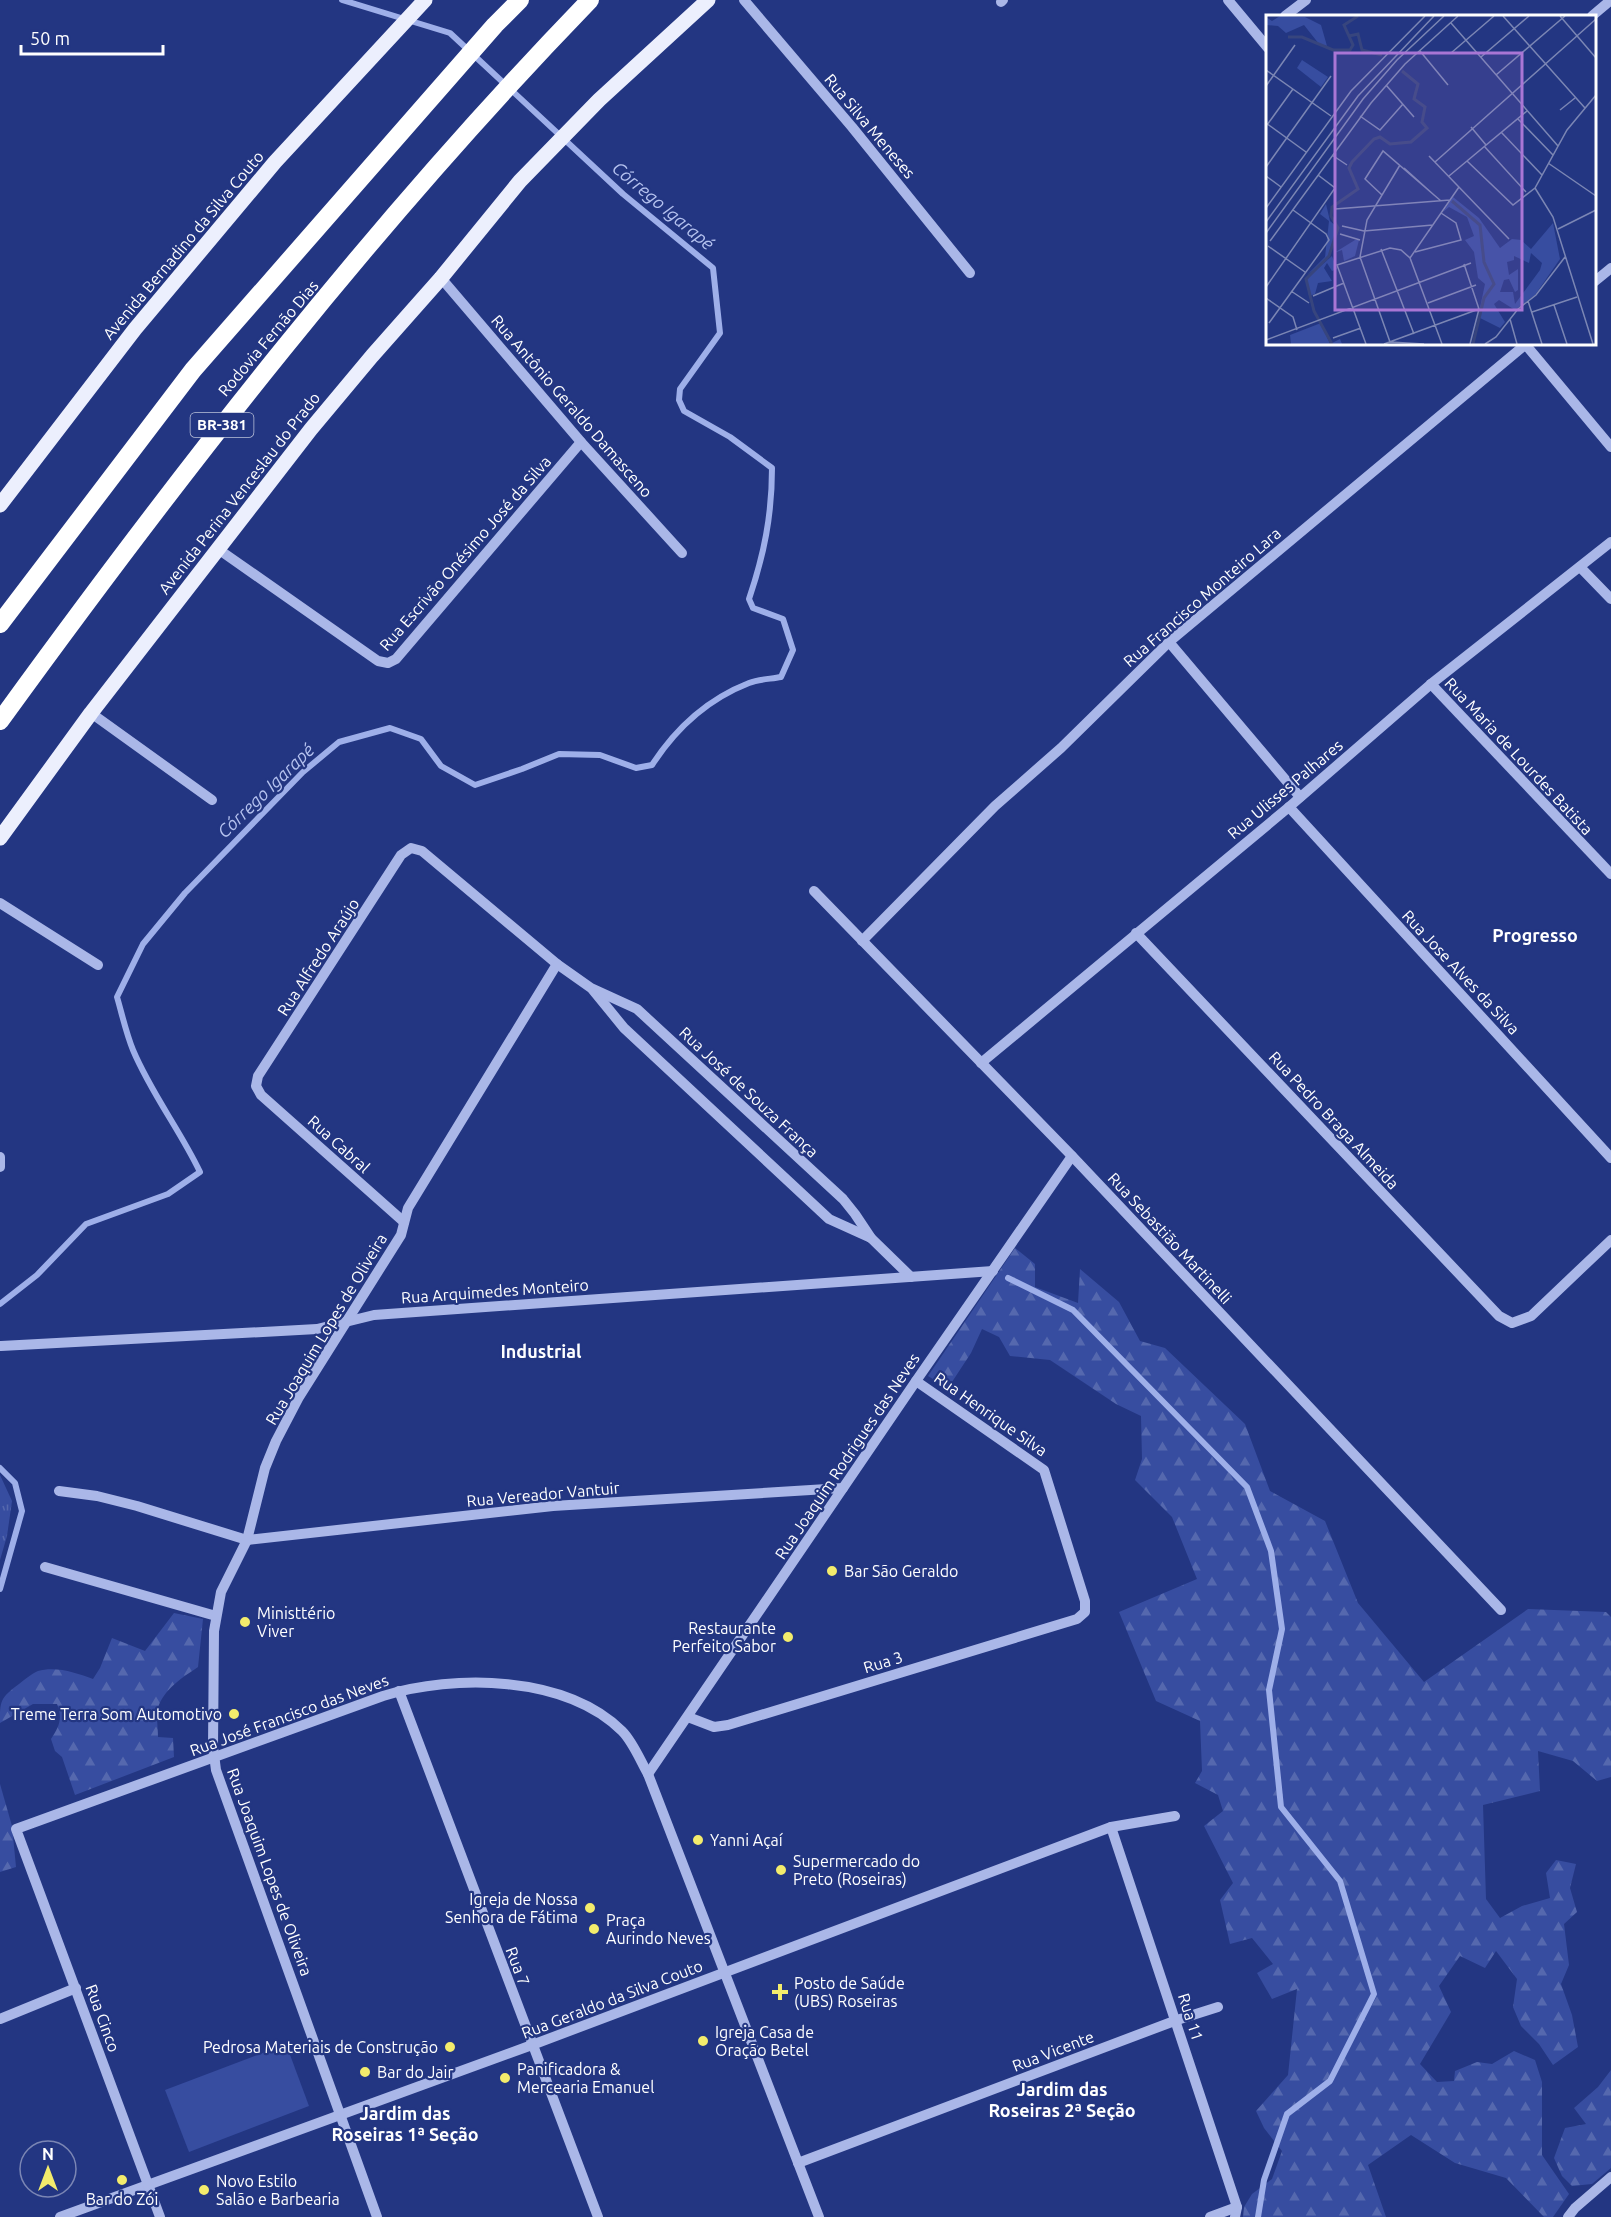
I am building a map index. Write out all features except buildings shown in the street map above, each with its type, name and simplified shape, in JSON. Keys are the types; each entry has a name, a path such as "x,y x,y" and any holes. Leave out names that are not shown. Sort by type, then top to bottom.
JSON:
{"highway":[{"name":"Rodovia Fernão Dias","path":"0,624 193,370 424,105 520,0"},
{"name":"Rodovia Fernão Dias","path":"0,721 244,396 458,141 590,0"}],"main road":[{"name":"Avenida Bernadino da Silva Couto","path":"0,505 142,321 275,162 425,0"},
{"name":"Avenida Perina Venceslau do Prado","path":"0,838 91,713 319,419 441,278 520,181 598,100 708,0"}],"street":[{"name":"Rua Silva Meneses","path":"744,0 852,127 970,273"},
{"path":"1228,0 1263,34"},
{"path":"1286,15 1306,0"},
{"path":"1593,15 1611,0"},
{"path":"1596,280 1611,268"},
{"name":"Rua Antônio Geraldo Damasceno","path":"441,278 581,442 682,553"},
{"name":"Rua Francisco Monteiro Lara","path":"862,941 995,806 1061,748 1169,642 1524,345"},
{"path":"1526,345 1611,447"},
{"name":"Rua Escrivão Onésimo José da Silva","path":"218,549 378,661 387,663 396,659 581,442"},
{"name":"Rua Ulisses Palhares","path":"981,1063 1289,807 1431,684 1611,542"},
{"path":"1580,567 1611,599"},
{"path":"1169,642 1300,797"},
{"name":"Rua Maria de Lourdes Batista","path":"1431,684 1611,874"},
{"path":"91,713 212,800"},
{"name":"Rua Jose Alves da Silva","path":"1289,807 1611,1158"},
{"name":"Rua José de Souza França","path":"411,848 422,851 556,964 591,988 637,1008 843,1199 871,1238 910,1277"},
{"name":"Rua Alfredo Araújo","path":"256,1086 258,1076 401,855 411,848"},
{"name":"Rua Sebastião Martinelli","path":"814,891 1072,1156 1501,1610"},
{"path":"0,903 98,965"},
{"name":"Rua Pedro Braga Almeida","path":"1136,933 1499,1316 1512,1323 1531,1316 1611,1240"},
{"name":"Rua Joaquim Lopes de Oliveira","path":"377,2217 216,1770 214,1758 214,1631 216,1616 221,1592 247,1540 265,1468 276,1441 299,1397 401,1235 408,1208 556,964"},
{"name":"Rua José de Souza França","path":"591,988 624,1028 830,1219 871,1238"},
{"name":"Rua Cabral","path":"256,1086 261,1095 404,1222"},
{"name":"Rua Joaquim Rodrigues das Neves","path":"648,1774 1072,1156"},
{"name":"Rua Arquimedes Monteiro","path":"1,1346 317,1329 374,1315 993,1271"},
{"name":"Rua Henrique Silva","path":"916,1381 1044,1470 1086,1601 1085,1612"},
{"name":"Rua Vereador Vantuir","path":"247,1540 553,1506 843,1488"},
{"path":"58,1491 97,1496 137,1506 247,1540"},
{"path":"45,1567 216,1616"},
{"name":"Rua 3","path":"688,1717 714,1727 728,1725 1077,1619 1085,1612"},
{"name":"Rua José Francisco das Neves","path":"16,1829 399,1691 444,1684 496,1684 536,1689 572,1700 603,1716 623,1732 648,1774 819,2217"},
{"name":"Rua 7","path":"399,1691 598,2217"},
{"name":"Rua Geraldo da Silva Couto","path":"60,2217 532,2045 1111,1827 1175,1816"},
{"name":"Rua 11","path":"1111,1827 1177,2020 1236,2212"},
{"name":"Rua Cinco","path":"16,1829 160,2217"},
{"path":"0,2019 76,1988"},
{"name":"Rua Vicente","path":"798,2163 1177,2020 1218,2007"},
{"path":"1568,2217 1575,2208 1611,2177"},
{"path":"1210,2217 1236,2212"}],"green space":[{"path":"1015,1248 1035,1264 1035,1287 1078,1303 1080,1269 1119,1302 1140,1341 1165,1348 1245,1424 1270,1491 1325,1521 1358,1603 1424,1682 1528,1609 1606,1612 1611,1617 1611,1777 1597,1781 1573,1761 1538,1751 1540,1791 1483,1805 1486,1899 1500,1918 1522,1906 1550,1898 1546,1873 1556,1860 1576,1864 1570,1888 1577,1912 1564,1924 1569,1965 1561,1984 1572,2015 1578,2047 1553,2065 1539,2044 1521,2026 1513,2007 1517,1979 1496,1951 1485,1968 1460,1956 1439,1986 1451,2012 1420,2064 1437,2082 1454,2081 1455,2071 1477,2062 1492,2064 1514,2051 1535,2060 1542,2082 1542,2155 1569,2194 1553,2217 1544,2217 1506,2178 1455,2163 1411,2135 1368,2165 1386,2217 1243,2217 1244,2207 1252,2194 1272,2179 1282,2151 1264,2128 1256,2111 1288,2075 1297,1989 1272,1999 1257,1973 1273,1964 1252,1938 1230,1944 1220,1900 1233,1883 1204,1826 1223,1811 1218,1795 1195,1783 1202,1771 1200,1721 1156,1701 1119,1612 1197,1579 1172,1517 1135,1480 1142,1459 1141,1416 1116,1404 1050,1360 1010,1356 999,1337 982,1329 971,1353 948,1388 928,1376"},
{"path":"0,1475 12,1501 7,1536 0,1560"},
{"path":"174,1613 203,1619 198,1667 164,1695 158,1708 158,1737 173,1738 174,1757 75,1795 62,1757 55,1751 51,1739 59,1723 60,1714 57,1704 33,1704 0,1723 2,1700 30,1675 38,1671 59,1670 93,1679 112,1638 145,1651"},
{"path":"0,1784 12,1826 16,1867 0,1872"},
{"path":"286,2044 309,2106 189,2152 165,2090"},
{"path":"1611,2070 1611,2168 1592,2184 1572,2186 1562,2176 1554,2158 1565,2128 1586,2124 1574,2108 1598,2087"}],"waterway":[{"name":"Córrego Igarapé","path":"0,1304 37,1275 86,1224 168,1194 200,1172 140,1066 128,1037 117,997 143,944 185,893 303,772 339,742 390,728 421,739 441,766 475,785 559,754 600,755 636,768 652,765 682,727 720,697 749,683 781,677 793,650 783,619 753,608 749,599 766,535 771,502 772,468 730,437 684,411 679,400 680,389 720,333 713,268 623,194 450,33 342,0"},
{"path":"1008,1278 1073,1310 1247,1487 1271,1551 1282,1629 1269,1690 1281,1807 1340,1881 1374,1994 1330,2081 1287,2114 1264,2180 1258,2217"},
{"name":"Córrego Igarapé","path":"0,1468 15,1483 22,1511 0,1589"}],"place":[{"name":"Bar São Geraldo","path":"832,1571"},
{"name":"Ministtério Viver","path":"245,1622"},
{"name":"Restaurante Perfeito Sabor","path":"788,1637"},
{"name":"Treme Terra Som Automotivo","path":"234,1714"},
{"name":"Yanni Açaí","path":"698,1840"},
{"name":"Supermercado do Preto (Roseiras)","path":"781,1870"},
{"name":"Igreja de Nossa Senhora de Fátima","path":"590,1908"},
{"name":"Praça Aurindo Neves","path":"594,1929"},
{"name":"Posto de Saúde (UBS) Roseiras","path":"780,1992"},
{"name":"Igreja Casa de Oração Betel","path":"703,2041"},
{"name":"Pedrosa Materiais de Construção","path":"450,2047"},
{"name":"Bar do Jair","path":"365,2072"},
{"name":"Panificadora & Mercearia Emanuel","path":"505,2078"},
{"name":"Bar do Zói","path":"122,2180"},
{"name":"Novo Estilo Salão e Barbearia","path":"204,2190"}],"district":[{"name":"Progresso","path":"1535,936"},
{"name":"Industrial","path":"541,1352"},
{"name":"Jardim das Roseiras 2ª Seção","path":"1062,2100"},
{"name":"Jardim das Roseiras 1ª Seção","path":"405,2124"}]}
